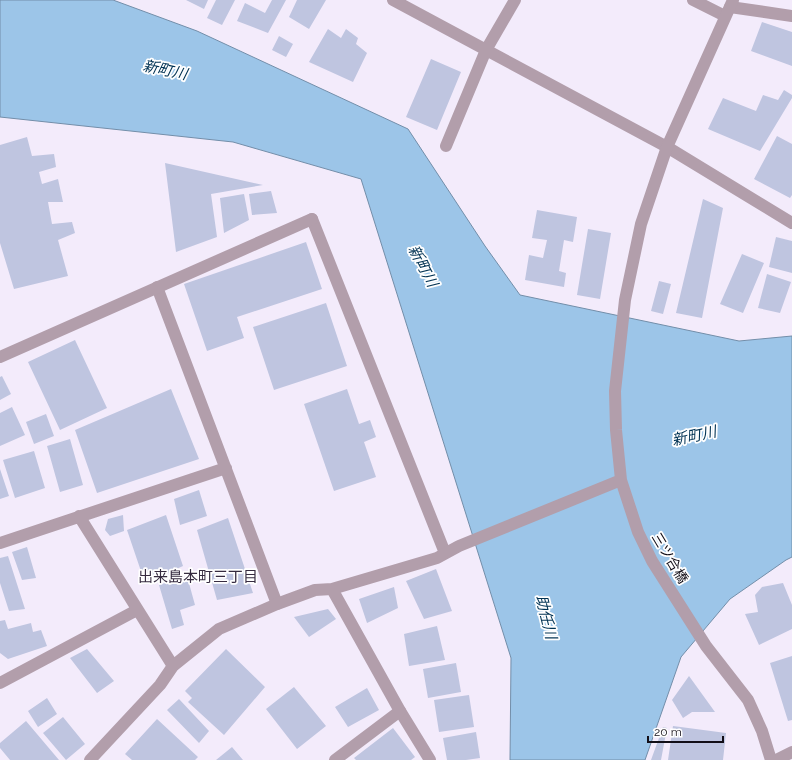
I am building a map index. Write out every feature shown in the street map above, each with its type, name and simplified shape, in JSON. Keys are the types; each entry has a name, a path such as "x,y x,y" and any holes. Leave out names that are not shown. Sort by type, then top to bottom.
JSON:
{"street":[{"path":"393,0 667,147 792,223"},
{"path":"446,146 486,50 516,0"},
{"path":"693,0 729,8 792,16"},
{"name":"三ツ合橋","path":"729,8 667,147 641,224 625,300 615,391 616,430 621,480 629,509 638,532 652,561 706,646 748,700 762,731 771,760"},
{"path":"0,357 312,219 445,553"},
{"path":"157,287 277,604"},
{"path":"0,543 226,468"},
{"path":"90,760 160,685 172,666 219,629 277,604 316,590 332,589 437,558 460,546 621,480"},
{"path":"79,516 172,666"},
{"path":"332,589 400,711 430,760"},
{"path":"0,683 137,610"},
{"path":"335,760 400,711"},
{"path":"776,760 792,752"}],"water":[{"path":"0,0 113,0 197,31 408,129 485,246 520,295 739,341 792,336 792,557 730,599 681,657 645,760 510,760 511,658 361,179 233,142 0,117"}],"building":[{"path":"186,0 208,0 204,9"},
{"path":"216,0 235,0 222,25 207,18"},
{"path":"272,0 286,0 268,33 237,21 245,3 265,13"},
{"path":"297,0 326,0 309,29 289,17"},
{"path":"762,22 792,32 792,66 751,51"},
{"path":"328,29 341,38 346,29 358,38 356,44 367,53 353,82 309,62"},
{"path":"279,36 293,44 286,57 272,50"},
{"path":"431,59 461,72 437,130 406,117"},
{"path":"784,90 792,95 792,98 760,151 708,129 723,98 756,111 763,95 778,100"},
{"path":"777,136 792,144 792,195 790,198 754,179"},
{"path":"27,137 32,156 54,154 56,167 39,172 42,184 58,179 63,202 48,202 52,224 72,222 75,233 58,240 68,276 14,289 0,243 0,145"},
{"path":"165,163 263,185 211,194 217,237 176,252"},
{"path":"271,191 277,213 252,215 249,194"},
{"path":"244,194 249,220 224,233 220,198"},
{"path":"703,199 723,208 702,318 676,313"},
{"path":"537,210 577,217 573,242 564,240 559,271 566,273 564,287 525,280 529,255 543,258 547,240 532,238"},
{"path":"588,229 611,233 600,299 577,295"},
{"path":"776,237 792,241 792,273 769,267"},
{"path":"306,242 322,289 237,317 244,338 207,351 184,284"},
{"path":"742,254 764,263 743,313 720,304"},
{"path":"767,274 791,282 780,313 758,308"},
{"path":"659,281 671,284 663,314 651,311"},
{"path":"326,303 347,366 274,390 253,327"},
{"path":"75,340 107,408 60,430 28,362"},
{"path":"2,376 11,394 0,400 0,377"},
{"path":"171,389 199,459 97,493 75,430"},
{"path":"347,389 359,424 370,420 376,437 364,442 376,477 334,491 304,404"},
{"path":"12,407 25,435 0,446 0,413"},
{"path":"46,414 54,436 34,444 26,422"},
{"path":"70,439 83,485 60,492 47,446"},
{"path":"34,451 45,488 15,498 3,460"},
{"path":"0,469 9,496 0,499"},
{"path":"199,490 207,516 180,525 174,499"},
{"path":"123,515 124,531 110,536 105,530 108,519"},
{"path":"166,515 183,566 145,583 127,530"},
{"path":"228,518 253,593 217,600 197,530"},
{"path":"27,547 36,578 22,580 12,552"},
{"path":"8,556 25,609 9,611 0,583 0,558"},
{"path":"436,569 452,611 424,619 406,581"},
{"path":"187,576 195,605 180,610 184,625 172,629 159,585"},
{"path":"783,583 792,605 792,629 759,645 745,614 758,612 755,595 762,587"},
{"path":"394,587 398,608 367,623 359,599"},
{"path":"328,609 336,619 309,637 294,617"},
{"path":"5,620 8,629 31,623 33,632 41,630 47,646 8,659 0,653 0,621"},
{"path":"437,626 445,660 409,666 404,634"},
{"path":"87,649 114,681 97,693 70,658"},
{"path":"226,649 265,687 224,735 188,702 192,698 185,691"},
{"path":"792,656 792,720 788,721 770,663"},
{"path":"456,663 461,692 428,698 423,669"},
{"path":"689,676 715,712 692,712 683,718 672,700"},
{"path":"294,687 326,726 297,749 266,709"},
{"path":"367,688 379,710 348,727 335,707"},
{"path":"469,695 474,727 439,732 434,700"},
{"path":"47,698 57,714 38,727 28,711"},
{"path":"179,699 209,731 199,743 167,710"},
{"path":"63,717 85,744 66,760 43,733"},
{"path":"157,719 198,757 195,760 132,760 125,754"},
{"path":"26,721 59,760 10,760 0,748 0,743"},
{"path":"673,726 726,733 723,760 668,760"},
{"path":"663,727 667,728 661,760 651,760"},
{"path":"393,728 415,757 411,760 356,760 354,758"},
{"path":"476,732 480,758 447,760 443,738"},
{"path":"232,747 243,760 216,760"}],"district":[{"name":"出来島本町三丁目","path":"198,577"}],"water label":[{"name":"新町川","path":"165,70"},
{"name":"新町川","path":"423,266"},
{"name":"新町川","path":"694,436"},
{"name":"助任川","path":"546,617"}]}
